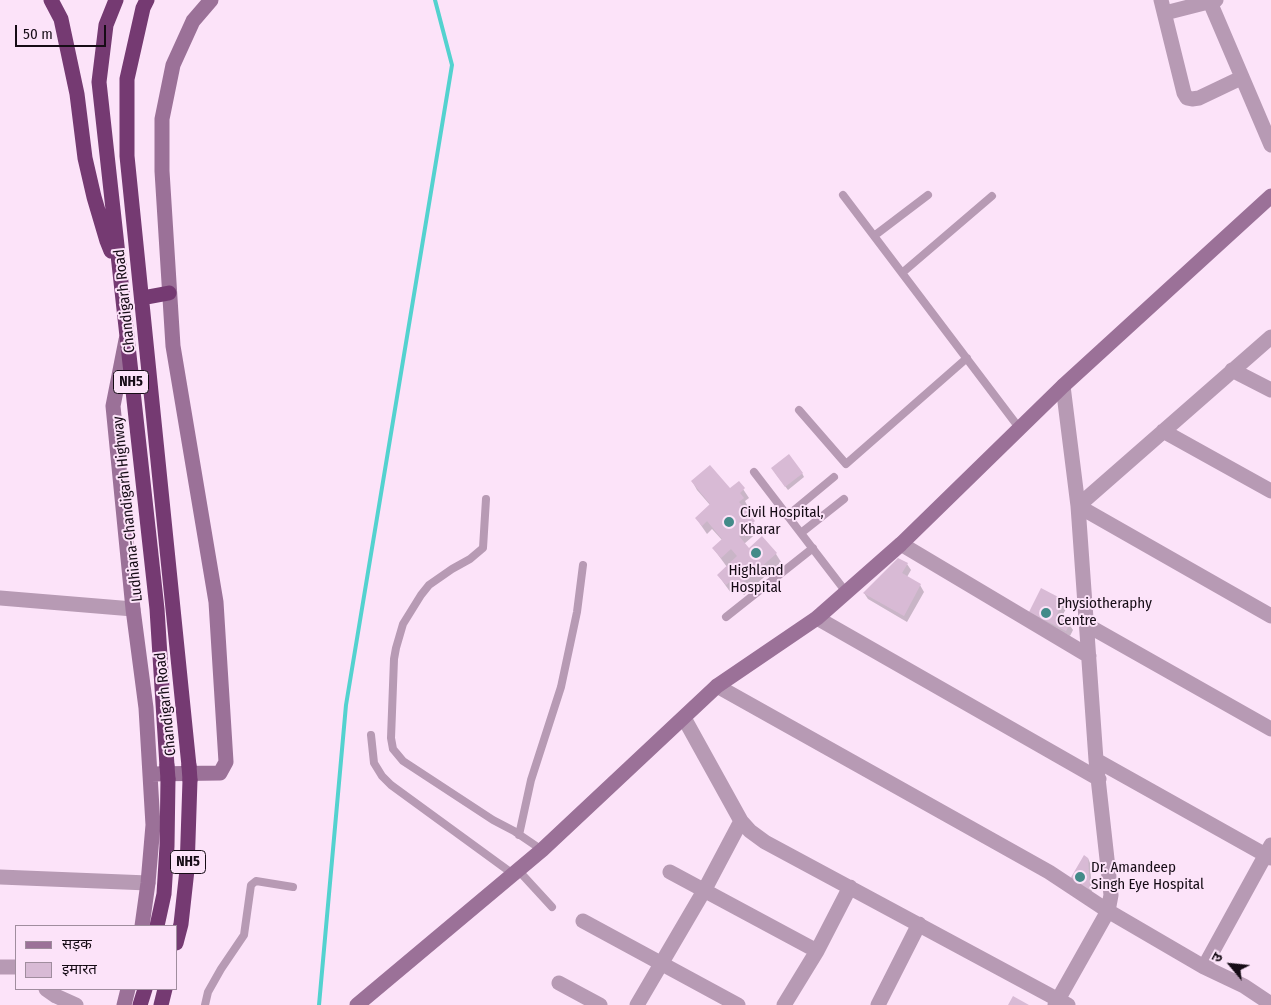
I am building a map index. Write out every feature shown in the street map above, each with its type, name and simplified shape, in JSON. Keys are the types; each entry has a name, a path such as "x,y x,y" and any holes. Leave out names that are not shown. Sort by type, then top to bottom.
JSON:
{"highway":[{"path":"51,0 61,19 77,94 85,158 94,197 106,241 118,266"},
{"name":"Ludhiana-Chandigarh Highway","path":"116,0 106,25 100,82 118,266 157,609 168,772 164,894 157,925"},
{"name":"Chandigarh Road","path":"147,0 143,8 127,79 127,156 190,773 187,870 178,935"},
{"path":"142,298 169,293"},
{"path":"140,1005 145,990"},
{"path":"161,1005 165,990"}],"street":[{"path":"150,774 220,773 226,762 216,602 173,346 162,171 162,119 173,66 193,21 211,0"},
{"path":"1242,78 1199,98 1187,98 1184,93 1163,6 1213,1 1242,78 1271,145"},
{"path":"357,1005 542,850 717,686 817,618 901,544 1063,386 1271,196"},
{"path":"1078,506 1271,337"},
{"path":"126,338 113,406 133,609 146,708 153,825 142,925"},
{"path":"1232,370 1271,390"},
{"path":"684,718 741,821 750,831 765,842 920,924 1060,1003 1108,911 1111,895 1100,779 1096,760 1078,506 1063,386"},
{"path":"1163,431 1271,491"},
{"path":"1078,506 1271,616"},
{"path":"901,544 1089,656"},
{"path":"0,598 133,609"},
{"path":"817,618 1100,779"},
{"path":"1087,625 1271,729"},
{"path":"717,686 1049,872 1108,911 1204,967 1244,986 1271,1004"},
{"path":"1096,760 1269,853 1204,967"},
{"path":"637,1005 705,889 741,821"},
{"path":"670,872 817,950"},
{"path":"0,877 148,882"},
{"path":"784,1005 817,950 850,887"},
{"path":"583,921 738,1005"},
{"path":"878,1005 920,924"},
{"path":"0,967 15,967"},
{"path":"559,984 600,1005"},
{"path":"47,990 76,1005"},
{"path":"124,1005 128,990"}],"lane":[{"path":"844,195 1020,429"},
{"path":"874,236 928,195"},
{"path":"902,273 992,196"},
{"path":"799,410 846,464 966,358"},
{"path":"754,472 846,592"},
{"path":"787,516 834,478"},
{"path":"486,499 485,543 483,548 470,559 429,585 403,624 394,659 391,738 393,749 403,761 542,850"},
{"path":"802,533 844,499"},
{"path":"726,617 813,548"},
{"path":"519,835 531,780 561,687 577,612 583,565"},
{"path":"371,735 374,763 382,776 391,785 516,872 552,907"},
{"path":"205,1005 208,992 244,935 251,885 256,881 293,887"}],"building":[{"path":"789,454 803,473 785,487 771,468"},
{"path":"710,465 730,488 739,481 745,488 740,493 744,498 739,502 755,521 739,536 749,548 762,536 777,553 738,587 732,580 726,585 717,575 737,556 731,549 721,558 712,548 722,539 707,521 702,526 695,518 710,504 691,481"},
{"path":"898,558 908,563 902,573 921,584 904,616 863,593"},
{"path":"1041,588 1064,600 1056,616 1070,623 1066,631 1029,612"},
{"path":"1084,855 1088,858 1090,890 1070,879"},
{"path":"1013,996 1029,1005 1008,1005"}],"waterway":[{"path":"319,1005 346,705 452,65 435,0"}],"place":[{"name":"Civil Hospital, Kharar","path":"729,522"},
{"name":"Highland Hospital","path":"756,553"},
{"name":"Physiotheraphy Centre","path":"1046,613"},
{"name":"Dr. Amandeep Singh Eye Hospital","path":"1080,877"}]}
